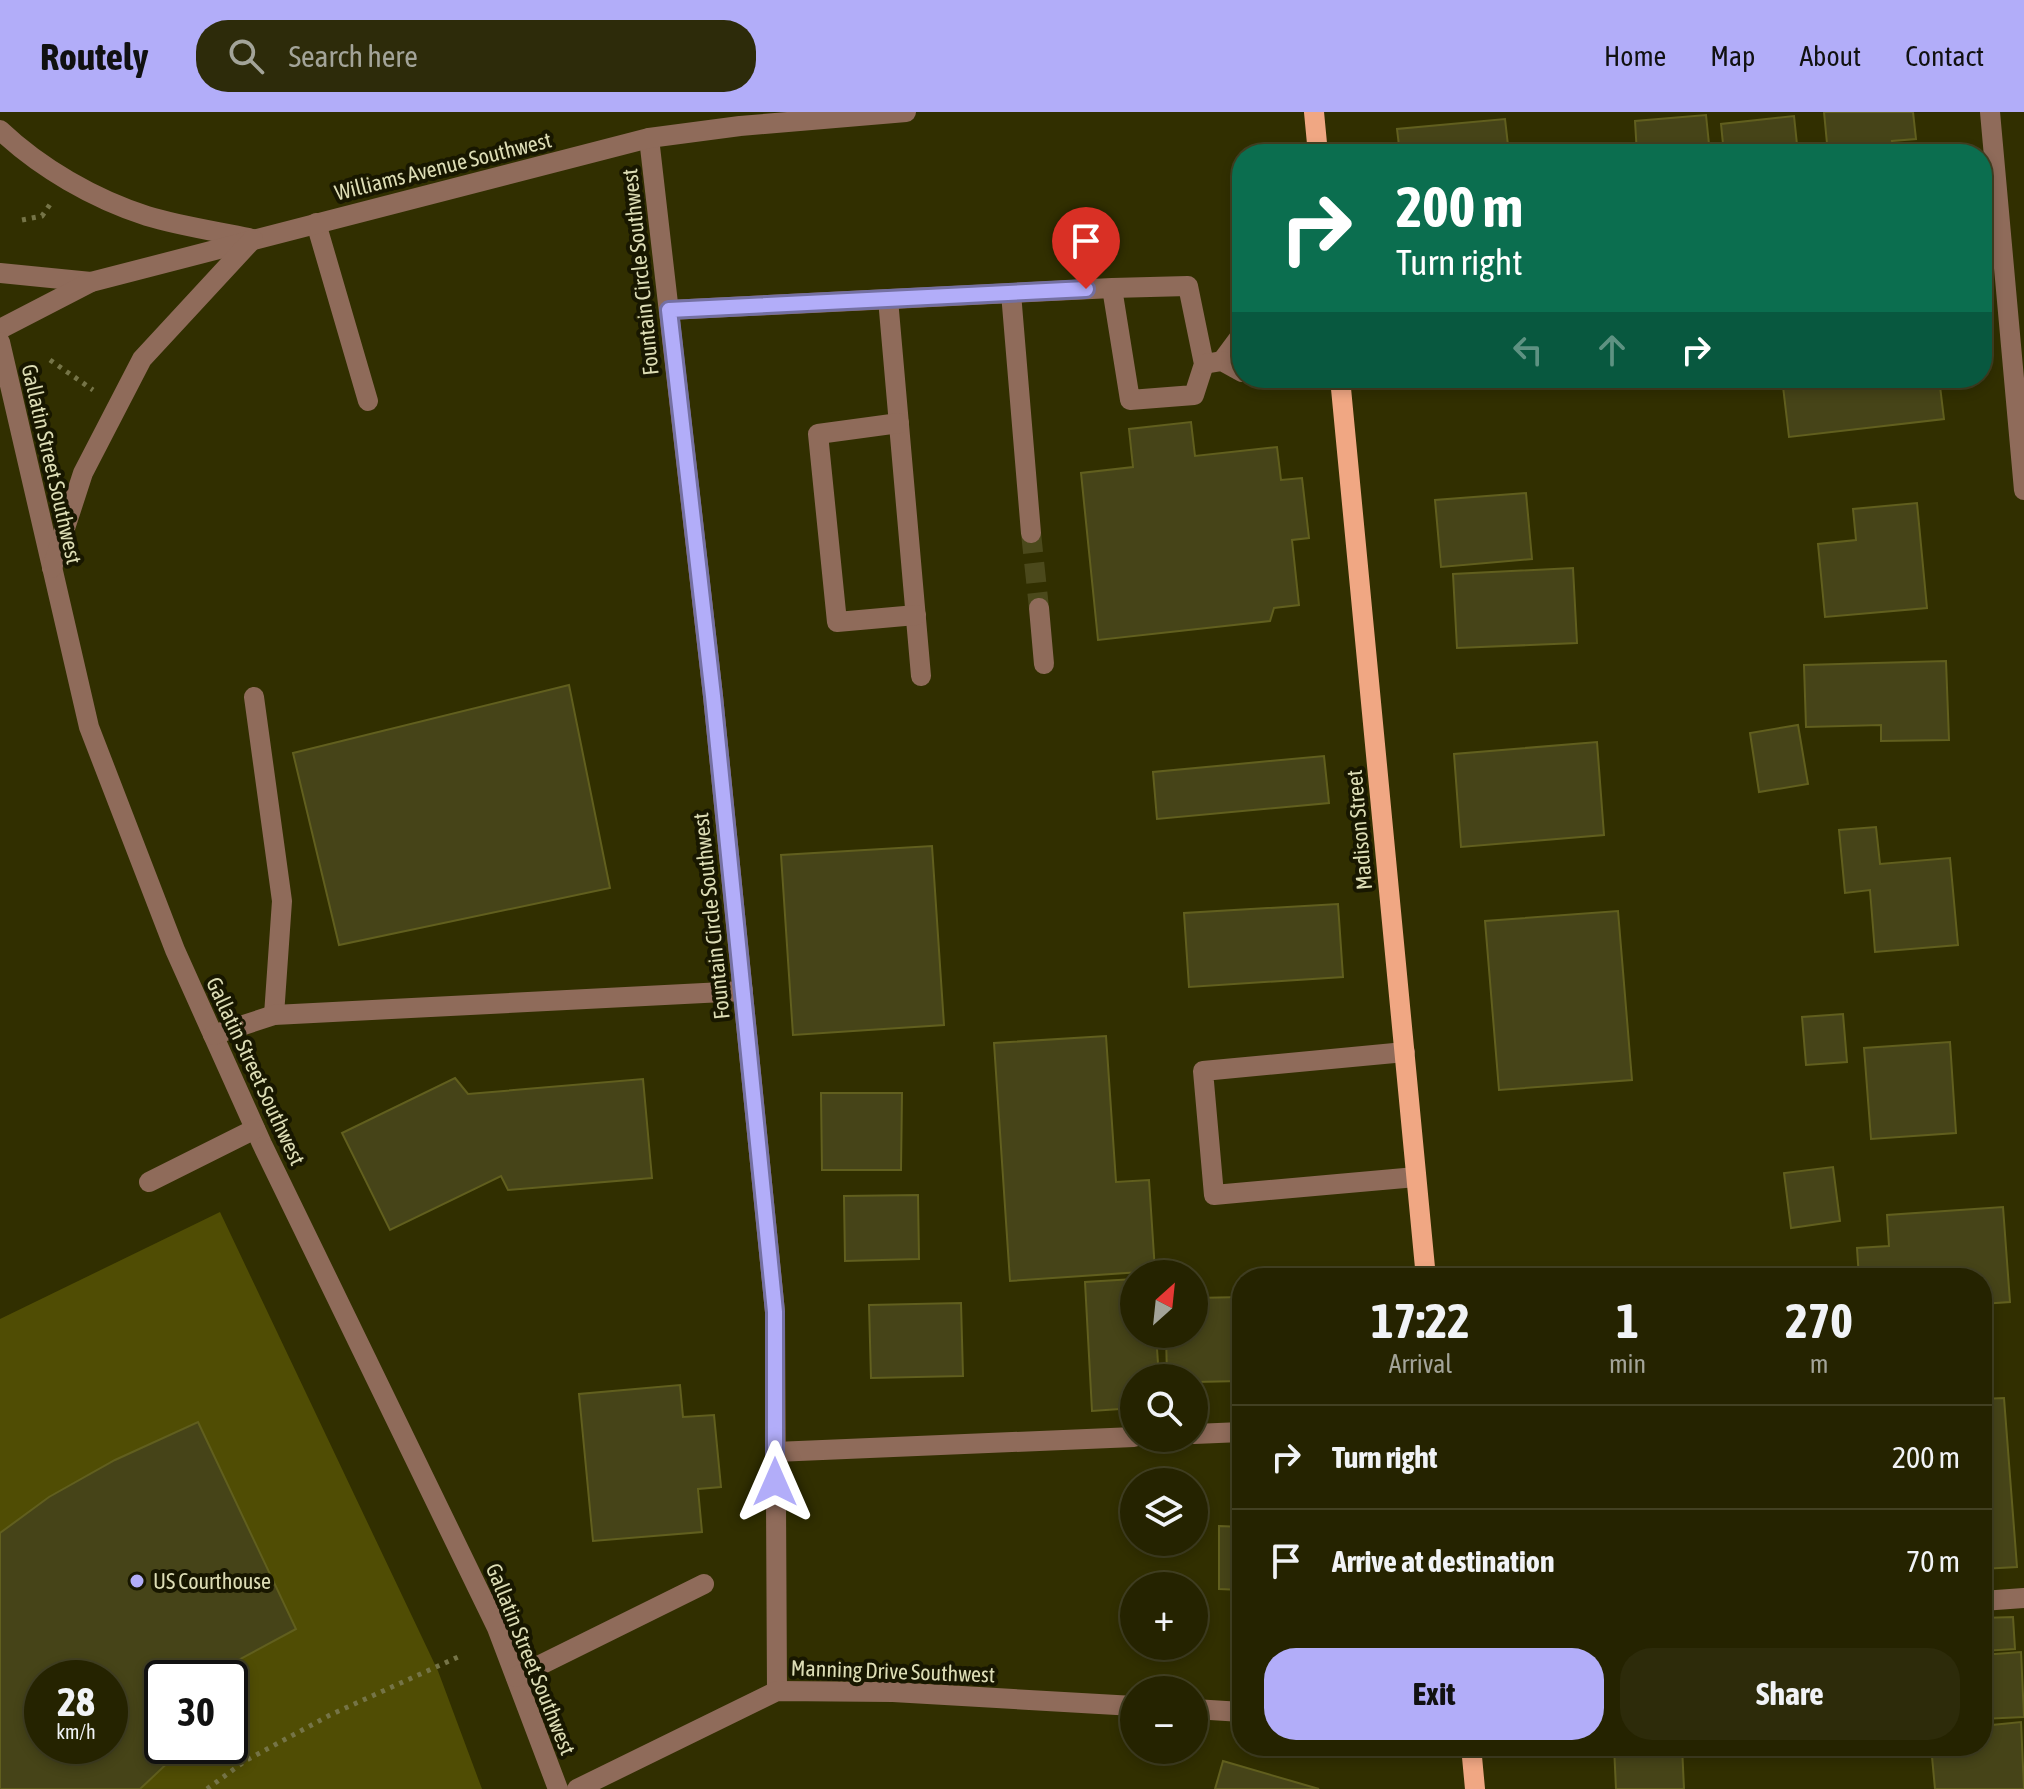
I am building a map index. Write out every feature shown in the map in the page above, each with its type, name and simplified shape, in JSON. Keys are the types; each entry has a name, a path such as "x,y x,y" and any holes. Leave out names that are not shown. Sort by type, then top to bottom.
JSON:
{"main road":[{"path":"1314,112 1317,144"},
{"name":"Madison Street","path":"1341,388 1425,1268"},
{"path":"1472,1756 1475,1789"}],"street":[{"name":"Williams Avenue Southwest","path":"0,329 91,282 649,138 740,119 906,112"},
{"path":"1990,112 2024,490"},
{"path":"0,130 67,180 104,200 149,216 253,239"},
{"name":"Fountain Circle Southwest","path":"649,138 713,696 775,1312 777,1691"},
{"path":"316,223 368,401"},
{"path":"52,569 83,473 142,359 253,239"},
{"name":"Williams Avenue Southwest","path":"0,273 91,282"},
{"path":"669,310 1188,286 1213,362"},
{"path":"1112,288 1130,400 1194,395 1213,362 1232,344"},
{"path":"1011,293 1031,533"},
{"path":"888,299 921,676"},
{"name":"Gallatin Street Southwest","path":"0,342 89,727 175,950 255,1129 492,1619 558,1789"},
{"path":"1213,362 1232,369"},
{"path":"899,423 818,434 837,622 916,615"},
{"path":"1039,608 1044,664"},
{"path":"254,697 282,901 274,1015"},
{"path":"213,1035 274,1015 743,991"},
{"path":"1405,1052 1203,1071 1207,1118 1214,1195 1416,1177"},
{"path":"149,1182 255,1129"},
{"path":"1208,1433 1232,1432"},
{"path":"775,1452 1120,1438"},
{"path":"516,1677 704,1584"},
{"path":"1992,1600 2024,1598"},
{"name":"Manning Drive Southwest","path":"577,1789 777,1691 893,1692 1120,1705"},
{"path":"1208,1710 1232,1711"}],"path":[{"path":"22,220 42,216 57,195"},
{"path":"31,219 32,226"},
{"path":"50,360 100,395"},
{"path":"207,1789 245,1761 330,1715 458,1657"}],"shaded area":[{"path":"220,1212 438,1671 482,1789 0,1789 0,1319"}],"building":[{"path":"1824,112 1913,112 1916,139 1892,141 1892,144 1827,144"},
{"path":"1706,115 1709,144 1636,144 1635,121"},
{"path":"1794,116 1797,144 1723,144 1721,124"},
{"path":"1505,119 1508,144 1399,144 1397,129"},
{"path":"1783,388 1940,388 1944,419 1789,437"},
{"path":"1191,422 1195,456 1277,447 1281,480 1302,478 1309,538 1292,540 1299,605 1274,608 1270,621 1098,640 1081,473 1133,467 1129,429"},
{"path":"1526,493 1532,559 1441,567 1435,500"},
{"path":"1917,503 1927,608 1825,617 1818,544 1856,540 1853,509"},
{"path":"1573,568 1577,643 1457,648 1453,574"},
{"path":"1946,661 1949,740 1881,741 1881,725 1806,727 1804,665"},
{"path":"569,685 610,888 339,945 293,753"},
{"path":"1798,725 1808,784 1759,792 1750,733"},
{"path":"1597,742 1604,835 1461,847 1454,754"},
{"path":"1324,756 1329,803 1157,819 1153,772"},
{"path":"1876,827 1880,864 1950,858 1958,945 1875,952 1870,890 1845,893 1839,830"},
{"path":"932,846 944,1025 793,1035 781,855"},
{"path":"1338,904 1343,977 1189,987 1184,913"},
{"path":"1618,911 1632,1080 1499,1090 1485,921"},
{"path":"1843,1014 1847,1062 1806,1065 1802,1017"},
{"path":"1106,1036 1116,1182 1149,1180 1154,1260 1120,1260 1120,1273 1010,1281 994,1043"},
{"path":"1950,1042 1956,1133 1871,1139 1864,1048"},
{"path":"455,1078 468,1094 643,1079 652,1178 508,1190 501,1176 390,1230 342,1133"},
{"path":"821,1093 902,1093 901,1170 822,1170"},
{"path":"1833,1167 1840,1221 1791,1228 1784,1173"},
{"path":"918,1195 919,1259 845,1261 844,1196"},
{"path":"2003,1207 2010,1302 1992,1303 1992,1268 1858,1268 1857,1248 1889,1246 1887,1215"},
{"path":"1120,1280 1120,1348 1157,1348 1158,1364 1120,1364 1120,1409 1092,1411 1085,1282"},
{"path":"1232,1297 1232,1381 1208,1382 1208,1364 1167,1364 1166,1348 1208,1348 1208,1298"},
{"path":"961,1303 963,1376 871,1378 869,1305"},
{"path":"680,1385 683,1417 714,1415 721,1487 698,1489 702,1532 593,1541 579,1394"},
{"path":"2004,1398 2017,1567 1992,1568 1992,1399"},
{"name":"US Courthouse","path":"198,1422 296,1629 238,1660 144,1660 144,1764 167,1764 140,1789 0,1789 0,1533 49,1497 115,1460"},
{"path":"1219,1526 1232,1527 1232,1590 1219,1589"},
{"path":"2013,1617 2015,1649 1992,1650 1992,1618"},
{"path":"2021,1652 2024,1717 1992,1719 1992,1654"},
{"path":"2021,1722 2024,1789 1935,1789 1932,1756 1992,1756 1992,1725"},
{"path":"1614,1756 1682,1756 1684,1789 1616,1789"},
{"path":"1223,1761 1319,1789 1215,1789"}],"tunnel":[{"path":"1031,533 1039,608"}],"place":[{"name":"US Courthouse","path":"137,1581"}],"route":[{"path":"775,1482 775,1312 713,696 669,310 1086,289"}]}
